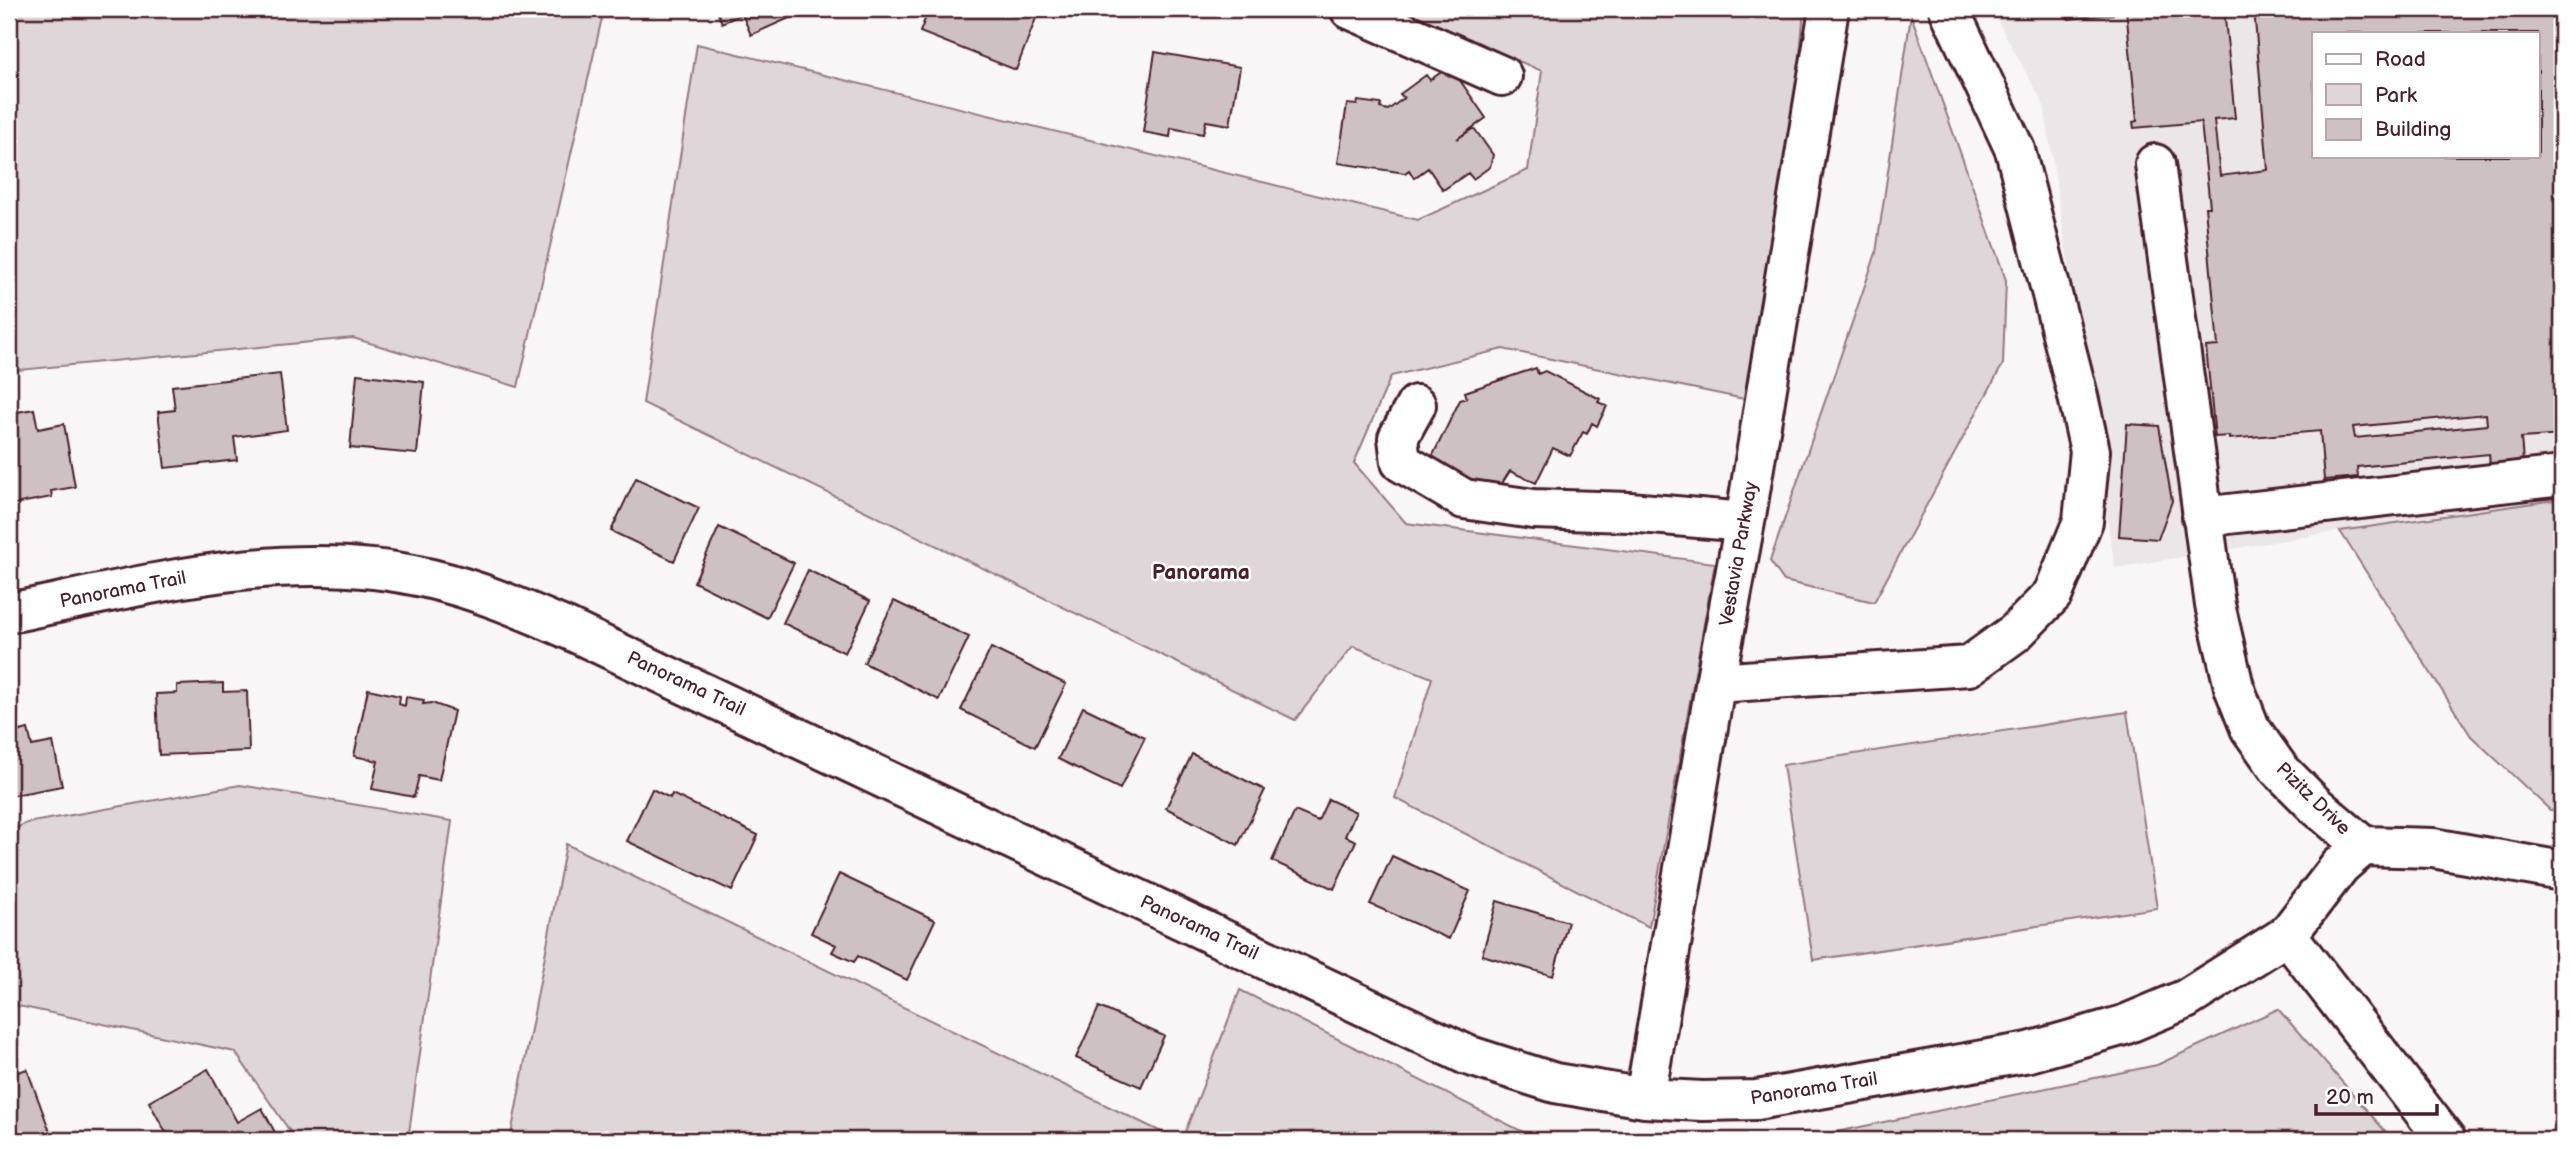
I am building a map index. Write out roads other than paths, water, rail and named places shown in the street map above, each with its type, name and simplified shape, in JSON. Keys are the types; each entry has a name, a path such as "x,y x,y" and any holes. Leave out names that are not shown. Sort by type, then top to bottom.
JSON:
{"street":[{"path":"1350,9 1502,76"},
{"name":"Vestavia Parkway","path":"1646,1098 1715,683 1745,522 1829,9"},
{"path":"1715,683 1969,666 2016,632 2053,594 2083,521 2090,451 2015,150 1949,9"},
{"name":"Pizitz Drive","path":"2155,164 2215,605 2234,687 2250,729 2278,769 2363,846 2432,849 2562,871"},
{"path":"1416,405 1398,438 1401,462 1464,499 1533,509 1629,512 1745,522"},
{"path":"2202,517 2562,476"},
{"name":"Panorama Trail","path":"9,613 214,572 302,564 358,566 430,578 496,598 566,628 1467,1055 1555,1083 1646,1098 1757,1100 2029,1052 2124,1025 2186,999 2287,935 2340,866 2363,846"},
{"path":"2287,935 2446,1140"}],"district":[{"name":"Panorama","path":"1201,572"}]}
